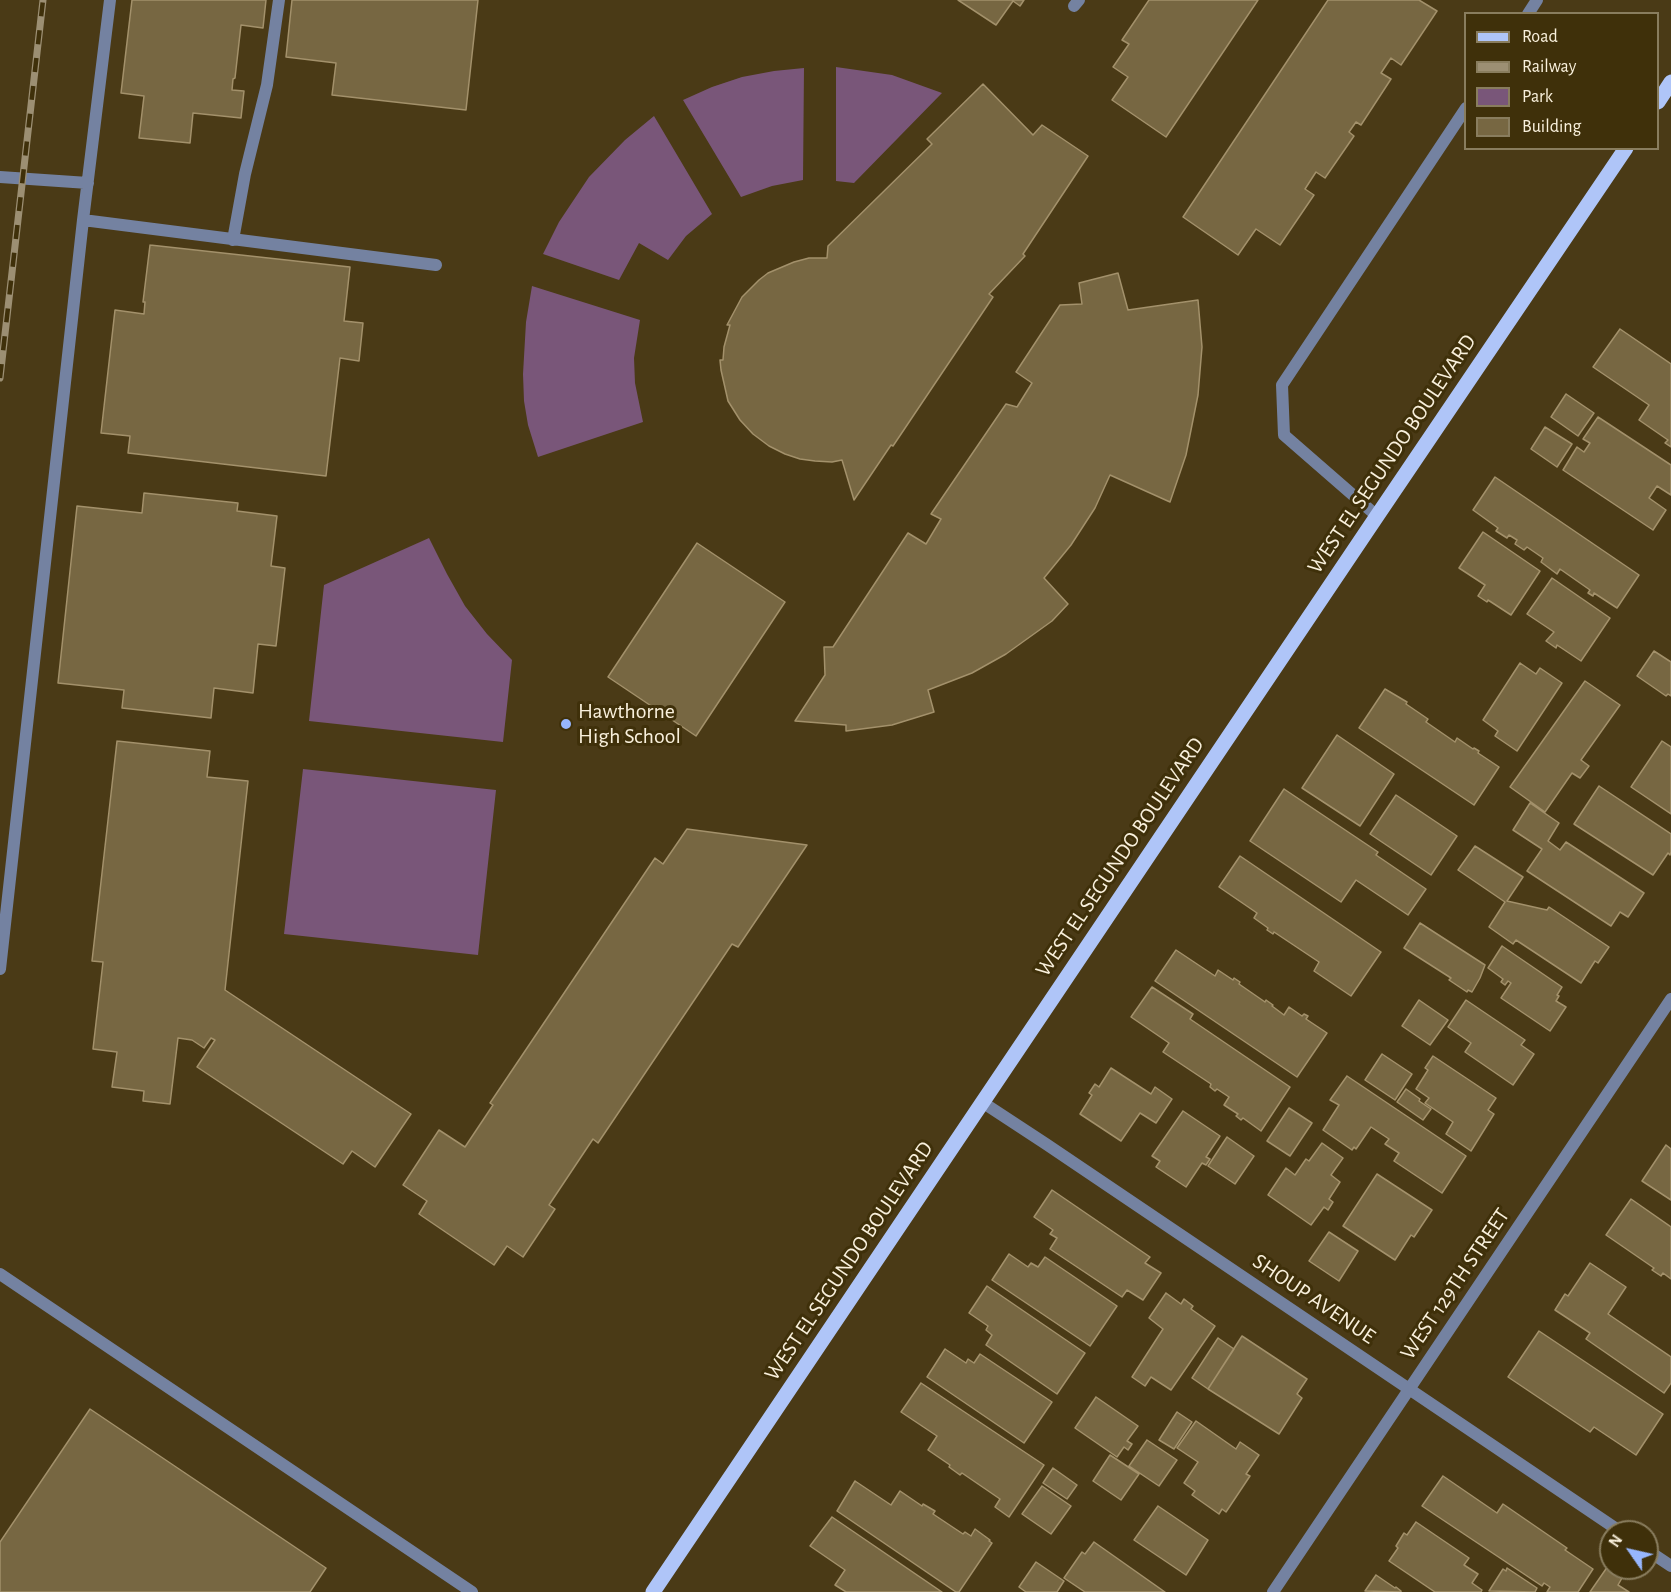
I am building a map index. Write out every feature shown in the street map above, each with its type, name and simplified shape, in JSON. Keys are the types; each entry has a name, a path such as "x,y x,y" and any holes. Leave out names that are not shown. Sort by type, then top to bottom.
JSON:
{"main road":[{"path":"1659,100 1671,82"},
{"name":"WEST EL SEGUNDO BOULEVARD","path":"653,1592 1625,150"}],"street":[{"path":"0,969 87,183 110,0"},
{"path":"234,240 245,174 267,85 279,0"},
{"path":"1377,516 1284,435 1282,386 1464,111"},
{"path":"0,177 87,183"},
{"path":"83,220 436,265"},
{"name":"WEST 129TH STREET","path":"1273,1592 1671,999"},
{"name":"SHOUP AVENUE","path":"982,1102 1603,1520"},
{"path":"0,1274 472,1592"}],"green space":[{"path":"836,67 892,75 942,93 854,183 836,181"},
{"path":"804,68 803,180 772,186 741,197 683,100 742,77"},
{"path":"654,116 712,214 686,236 668,260 639,243 619,280 543,254 559,222 589,177 625,140"},
{"path":"532,286 640,320 634,358 635,383 643,422 538,457 528,425 523,374 526,322"},
{"path":"429,538 465,606 512,660 503,742 309,721 324,585"},
{"path":"303,769 496,790 478,955 284,934"}],"building":[{"path":"132,0 266,0 263,28 241,25 232,90 244,91 241,118 193,113 190,143 139,138 144,96 121,93"},
{"path":"292,0 478,0 466,110 332,95 336,63 286,57"},
{"path":"958,0 1024,0 1020,6 1013,1 996,25"},
{"path":"1149,0 1258,0 1166,137 1112,100 1128,77 1113,67 1129,44 1122,40"},
{"path":"1328,0 1419,0 1437,11 1401,65 1391,58 1381,73 1391,79 1361,125 1356,122 1349,132 1354,136 1325,178 1316,172 1305,189 1314,195 1280,245 1256,229 1238,255 1183,217"},
{"path":"983,84 1033,135 1042,125 1088,156 1023,254 1025,256 989,294 993,297 854,500 842,460 815,461 785,454 753,434 740,420 728,401 721,370 720,360 723,360 730,325 727,325 742,297 768,273 809,258 827,258 828,246 932,144 927,139"},
{"path":"150,245 350,267 344,321 363,323 359,361 340,358 326,476 128,453 130,436 101,433 115,310 144,314 145,302 143,302"},
{"path":"1118,273 1128,310 1198,300 1202,347 1198,395 1186,455 1170,502 1110,475 1095,508 1071,545 1044,578 1068,604 1052,621 1006,654 972,673 928,690 934,712 892,725 846,731 846,725 795,721 825,675 824,647 833,647 908,533 926,544 941,519 931,514 1006,404 1017,407 1032,383 1016,372 1060,305 1082,304 1079,283"},
{"path":"1620,329 1671,364 1671,447 1665,443 1668,440 1639,420 1649,405 1593,367"},
{"path":"1566,394 1594,413 1578,436 1551,417"},
{"path":"1598,417 1671,465 1671,495 1657,486 1649,498 1666,510 1653,530 1563,470 1577,447 1584,452 1590,443 1583,439"},
{"path":"1545,427 1572,444 1557,467 1531,449"},
{"path":"1495,477 1639,575 1617,608 1594,593 1593,596 1588,593 1590,590 1560,569 1557,574 1541,562 1543,558 1527,547 1524,550 1515,544 1517,540 1509,535 1507,538 1496,531 1498,528 1473,510"},
{"path":"144,493 238,503 237,511 277,516 271,566 285,568 276,646 258,644 253,693 214,688 211,718 122,708 124,690 58,683 77,506 142,513"},
{"path":"1483,532 1540,571 1511,615 1478,596 1485,585 1459,568"},
{"path":"697,543 785,602 696,736 608,677"},
{"path":"1552,578 1610,618 1581,661 1557,645 1556,648 1546,641 1554,632 1527,614"},
{"path":"1654,651 1671,662 1671,696 1668,694 1666,696 1637,676"},
{"path":"1520,663 1536,674 1540,668 1562,683 1517,751 1495,736 1498,731 1483,720"},
{"path":"1585,681 1620,705 1581,760 1589,766 1580,778 1572,773 1545,812 1510,787"},
{"path":"1385,689 1407,702 1406,704 1428,719 1426,722 1455,742 1457,738 1479,751 1478,753 1499,767 1474,805 1359,728"},
{"path":"1337,735 1394,774 1360,826 1302,788"},
{"path":"117,741 210,751 207,777 248,781 225,990 411,1114 375,1167 352,1151 343,1164 197,1067 215,1040 211,1038 204,1048 192,1040 178,1038 170,1104 143,1101 144,1091 112,1087 117,1052 93,1049 103,962 92,961"},
{"path":"1662,741 1671,747 1671,814 1631,787"},
{"path":"1599,786 1671,834 1670,855 1668,853 1653,875 1574,824"},
{"path":"1284,789 1378,852 1376,855 1426,889 1408,915 1356,880 1341,902 1250,841"},
{"path":"1396,795 1457,836 1431,875 1370,834"},
{"path":"1530,803 1559,823 1548,841 1560,850 1566,842 1644,893 1628,917 1620,912 1611,926 1527,871 1542,849 1513,830"},
{"path":"687,829 807,845 738,947 732,944 598,1143 593,1139 549,1205 555,1209 523,1257 507,1246 494,1265 419,1214 427,1201 403,1185 439,1130 465,1147 493,1105 490,1103 655,858 663,864"},
{"path":"1475,846 1523,877 1507,901 1547,910 1549,907 1609,947 1598,963 1595,961 1581,983 1516,940 1513,944 1489,927 1505,902 1458,870"},
{"path":"1240,856 1381,952 1351,996 1314,971 1319,962 1274,932 1273,934 1267,930 1268,928 1254,918 1257,913 1219,887"},
{"path":"1420,923 1485,965 1472,992 1468,990 1467,992 1449,980 1451,978 1404,948"},
{"path":"1502,946 1562,987 1556,1001 1566,1007 1550,1031 1501,998 1511,983 1508,981 1505,985 1501,982 1503,979 1488,968"},
{"path":"1176,950 1215,976 1218,970 1233,980 1234,978 1240,982 1239,984 1265,1002 1266,1000 1284,1015 1289,1007 1302,1016 1304,1014 1308,1016 1306,1019 1327,1033 1297,1077 1155,981"},
{"path":"1152,987 1193,1014 1190,1019 1290,1087 1261,1131 1243,1118 1241,1120 1236,1116 1238,1114 1224,1105 1229,1097 1217,1089 1215,1091 1210,1087 1211,1084 1163,1052 1169,1043 1131,1017"},
{"path":"1419,1000 1448,1020 1430,1045 1402,1026"},
{"path":"1466,1000 1525,1040 1521,1045 1534,1054 1513,1085 1465,1052 1471,1043 1448,1027"},
{"path":"1382,1054 1412,1074 1395,1100 1365,1080"},
{"path":"1433,1056 1496,1098 1488,1110 1494,1114 1471,1151 1446,1134 1453,1122 1425,1103 1429,1098 1416,1089 1428,1070 1425,1068"},
{"path":"1111,1068 1151,1094 1155,1087 1172,1099 1156,1123 1140,1113 1121,1141 1080,1114 1092,1095 1089,1093 1095,1084 1099,1087"},
{"path":"1347,1076 1466,1156 1442,1193 1394,1161 1399,1153 1385,1144 1389,1139 1371,1127 1356,1149 1354,1147 1352,1150 1323,1130 1339,1105 1330,1100"},
{"path":"1406,1089 1431,1109 1423,1120 1397,1102"},
{"path":"1289,1108 1312,1123 1290,1156 1267,1141"},
{"path":"1183,1111 1220,1136 1206,1157 1210,1159 1206,1165 1202,1163 1186,1187 1156,1167 1160,1161 1152,1156"},
{"path":"1227,1137 1254,1156 1235,1184 1208,1166"},
{"path":"1322,1143 1343,1158 1331,1175 1340,1182 1329,1199 1333,1202 1328,1210 1324,1207 1311,1225 1268,1195 1286,1168 1295,1175 1306,1159 1309,1161"},
{"path":"1666,1145 1671,1149 1671,1200 1642,1181"},
{"path":"1377,1174 1432,1210 1414,1237 1411,1235 1395,1260 1343,1226"},
{"path":"1052,1190 1150,1257 1145,1263 1161,1273 1143,1300 1127,1290 1122,1297 1050,1249 1057,1238 1050,1234 1053,1230 1034,1217"},
{"path":"1631,1199 1671,1227 1671,1279 1663,1273 1661,1276 1652,1270 1654,1268 1606,1235"},
{"path":"1329,1232 1358,1251 1339,1281 1309,1261"},
{"path":"1009,1254 1028,1267 1031,1263 1038,1267 1045,1257 1117,1306 1090,1346 992,1280"},
{"path":"1590,1263 1626,1287 1608,1314 1671,1357 1671,1383 1664,1393 1586,1339 1590,1333 1555,1310 1565,1294 1568,1296"},
{"path":"987,1286 1085,1353 1057,1394 986,1345 992,1335 986,1330 988,1326 969,1313"},
{"path":"1166,1293 1181,1304 1184,1299 1193,1306 1191,1309 1215,1326 1171,1390 1151,1377 1145,1386 1132,1377 1163,1329 1149,1318"},
{"path":"1539,1331 1663,1414 1636,1455 1594,1427 1590,1432 1508,1377"},
{"path":"1242,1336 1307,1379 1297,1394 1302,1398 1279,1434 1208,1389"},
{"path":"1218,1338 1234,1349 1208,1389 1192,1378"},
{"path":"945,1349 966,1363 968,1359 974,1363 980,1354 1052,1402 1024,1443 927,1377"},
{"path":"921,1383 1044,1465 1009,1517 995,1507 1000,1499 962,1473 960,1475 928,1450 937,1436 901,1412"},
{"path":"1096,1397 1138,1426 1127,1441 1132,1444 1128,1450 1124,1447 1117,1457 1075,1428"},
{"path":"90,1409 326,1568 310,1592 0,1592 0,1542"},
{"path":"1177,1412 1192,1422 1174,1449 1159,1440"},
{"path":"1196,1421 1236,1449 1240,1442 1259,1455 1246,1474 1250,1476 1226,1512 1222,1509 1219,1514 1192,1495 1195,1491 1184,1483 1198,1462 1177,1448"},
{"path":"1147,1440 1177,1460 1159,1486 1129,1466"},
{"path":"1110,1455 1139,1474 1121,1500 1093,1481"},
{"path":"1053,1468 1077,1485 1067,1499 1043,1483"},
{"path":"1443,1476 1497,1513 1503,1504 1567,1548 1565,1550 1593,1569 1578,1592 1547,1592 1550,1587 1544,1583 1542,1586 1422,1506"},
{"path":"855,1481 891,1505 900,1491 922,1506 923,1504 935,1511 933,1514 963,1534 965,1532 971,1536 975,1529 990,1540 992,1543 959,1592 837,1511"},
{"path":"1042,1486 1071,1506 1051,1534 1022,1514"},
{"path":"1158,1506 1208,1540 1186,1575 1134,1540"},
{"path":"832,1517 942,1592 846,1592 835,1585 845,1570 810,1546"},
{"path":"1416,1522 1469,1558 1464,1565 1478,1574 1472,1583 1482,1590 1481,1592 1435,1592 1389,1561 1404,1533 1407,1535"},
{"path":"1094,1542 1165,1592 1085,1592 1064,1578 1082,1552 1085,1554"},
{"path":"1036,1562 1064,1581 1057,1592 1026,1592 1019,1587"},
{"path":"1507,1568 1537,1588 1535,1592 1489,1591 1503,1569 1506,1571"},
{"path":"1376,1575 1396,1587 1401,1592 1365,1591"},
{"path":"1599,1579 1621,1580 1618,1585 1629,1592 1590,1592"}],"railway":[{"path":"0,378 43,0"}],"place":[{"name":"Hawthorne High School","path":"566,724"}]}
